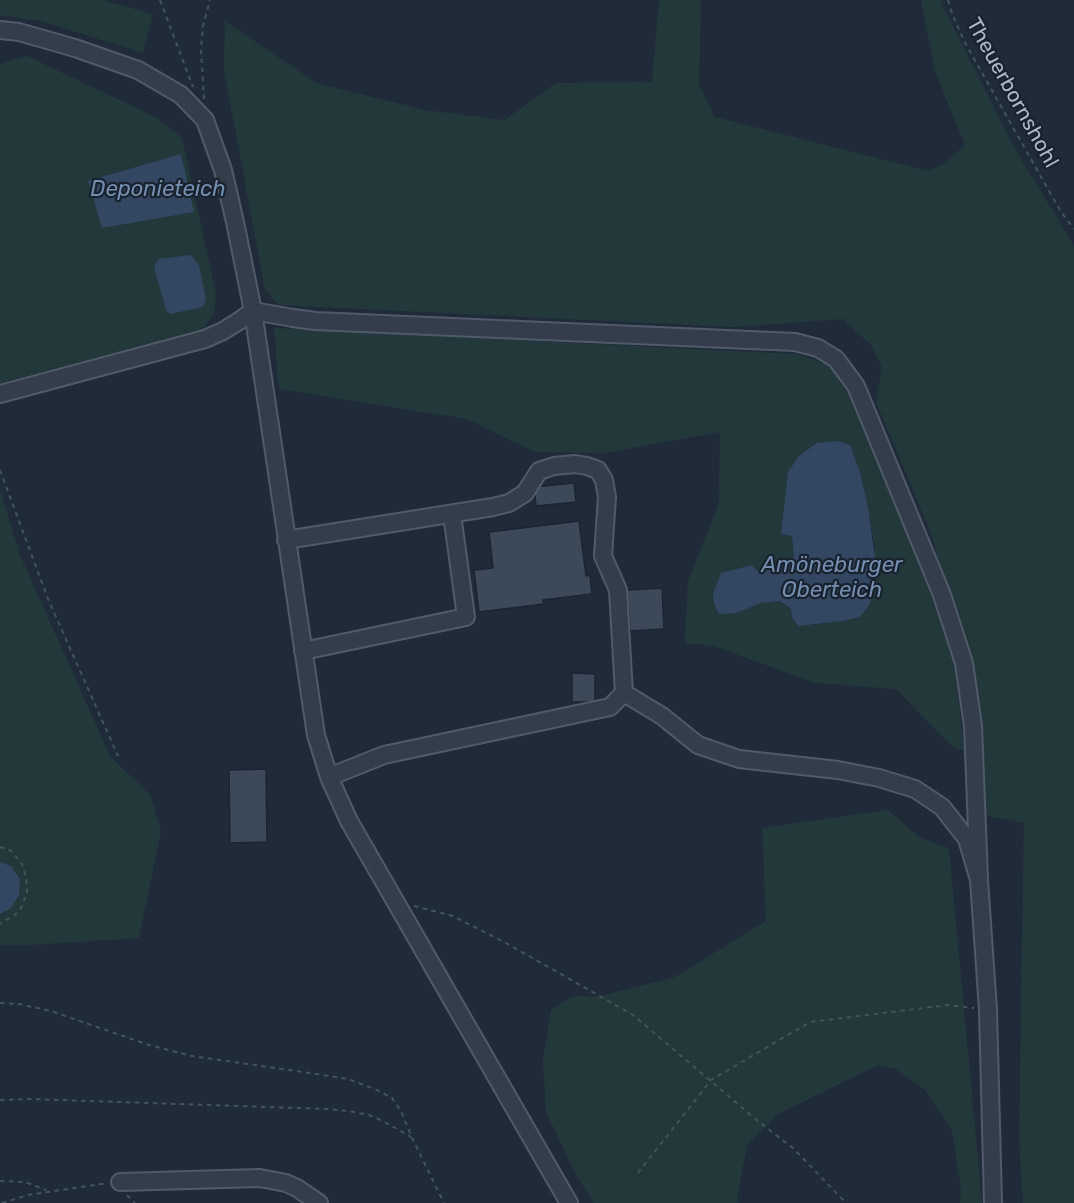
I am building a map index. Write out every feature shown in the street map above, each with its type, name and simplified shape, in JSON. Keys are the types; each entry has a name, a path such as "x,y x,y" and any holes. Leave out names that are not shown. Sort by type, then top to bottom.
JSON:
{"lane":[{"path":"0,30 19,32 138,70 181,95 205,120 223,170 253,311 316,735 329,777 349,821 569,1203"},
{"path":"0,394 205,339 223,331 253,311 315,321 795,342 818,348 836,359 856,386 942,595 964,663 973,726 979,880 988,1010 993,1203"},
{"path":"286,540 509,503 525,493 539,471 554,465 574,464 598,470 604,480 607,497 603,556 618,590 624,693 610,707 384,754 329,777"},
{"path":"303,651 466,617 452,514"},
{"path":"624,693 662,716 698,745 738,759 838,770 879,778 915,789 942,807 967,839 979,880"},
{"path":"120,1182 260,1178 279,1181 297,1188 319,1203"}],"path":[{"path":"160,0 193,87"},
{"path":"205,120 201,49 203,26 210,0"},
{"name":"Theuerbornshohl","path":"948,0 964,41 1061,212 1074,229"},
{"path":"0,470 48,599 118,756"},
{"path":"0,847 10,850 21,862 27,877 27,885 25,901 21,908 0,924"},
{"path":"396,901 453,916 506,943 633,1015 794,1149 846,1203"},
{"path":"0,1003 19,1004 51,1011 149,1045 192,1056 348,1079 375,1089 392,1098 401,1111 444,1203"},
{"path":"638,1173 711,1080 810,1022 948,1005 988,1010"},
{"path":"0,1100 348,1111 369,1115 412,1138"},
{"path":"0,1181 25,1182 48,1191"},
{"path":"2,1203 48,1191 120,1182"}],"green space":[{"path":"0,0 101,0 153,14 143,53 41,21 0,15"},
{"path":"659,0 701,0 699,84 715,117 928,171 944,164 965,145 935,71 921,0 942,0 942,5 1014,147 1074,246 1074,1203 1023,1203 1019,1139 1024,823 983,815 971,674 931,533 876,402 882,367 871,345 843,319 732,327 279,305 265,290 224,70 225,21 316,83 425,110 505,120 556,83 652,82"},
{"path":"27,56 157,118 182,138 216,294 214,314 199,334 0,383 0,64"},
{"path":"274,328 795,354 831,365 848,386 942,623 955,666 964,750 955,749 896,689 815,683 714,646 685,643 688,581 719,503 720,432 604,453 535,452 467,419 279,389","holes":["850,445 860,472 875,549 860,617 810,625 780,601 761,603 736,613 741,569 752,565 758,572 787,562 794,556 792,536 781,534"]},
{"path":"0,490 20,555 110,756 150,795 161,831 139,938 0,945"},
{"path":"888,810 920,838 949,848 982,1203 960,1203 961,1189 952,1130 925,1090 896,1069 878,1065 778,1114 747,1145 738,1203 594,1203 577,1177 546,1112 543,1060 551,1010 573,996 596,997 675,977 766,921 762,828"}],"water":[{"name":"Deponieteich","path":"181,154 194,212 102,228 88,181"},
{"name":"Deponieteich","path":"191,255 199,265 206,299 203,307 170,314 166,310 154,267 158,259"},
{"name":"Amöneburger Oberteich","path":"838,441 850,445 860,472 868,507 877,573 870,604 860,617 798,626 792,617 791,609 780,601 761,603 736,613 719,614 714,604 713,594 721,573 752,565 758,572 787,562 794,556 792,536 781,534 788,472 799,456 817,443"},
{"path":"0,862 11,866 20,879 19,895 11,908 0,914"}],"building":[{"path":"574,483 576,502 536,506 534,487"},
{"path":"579,521 586,576 590,575 592,594 543,600 544,604 479,612 474,570 493,568 489,532"},
{"path":"662,588 664,629 630,631 627,590"},
{"path":"572,673 595,674 595,702 572,702"},
{"path":"266,769 267,842 230,843 229,770"}]}
